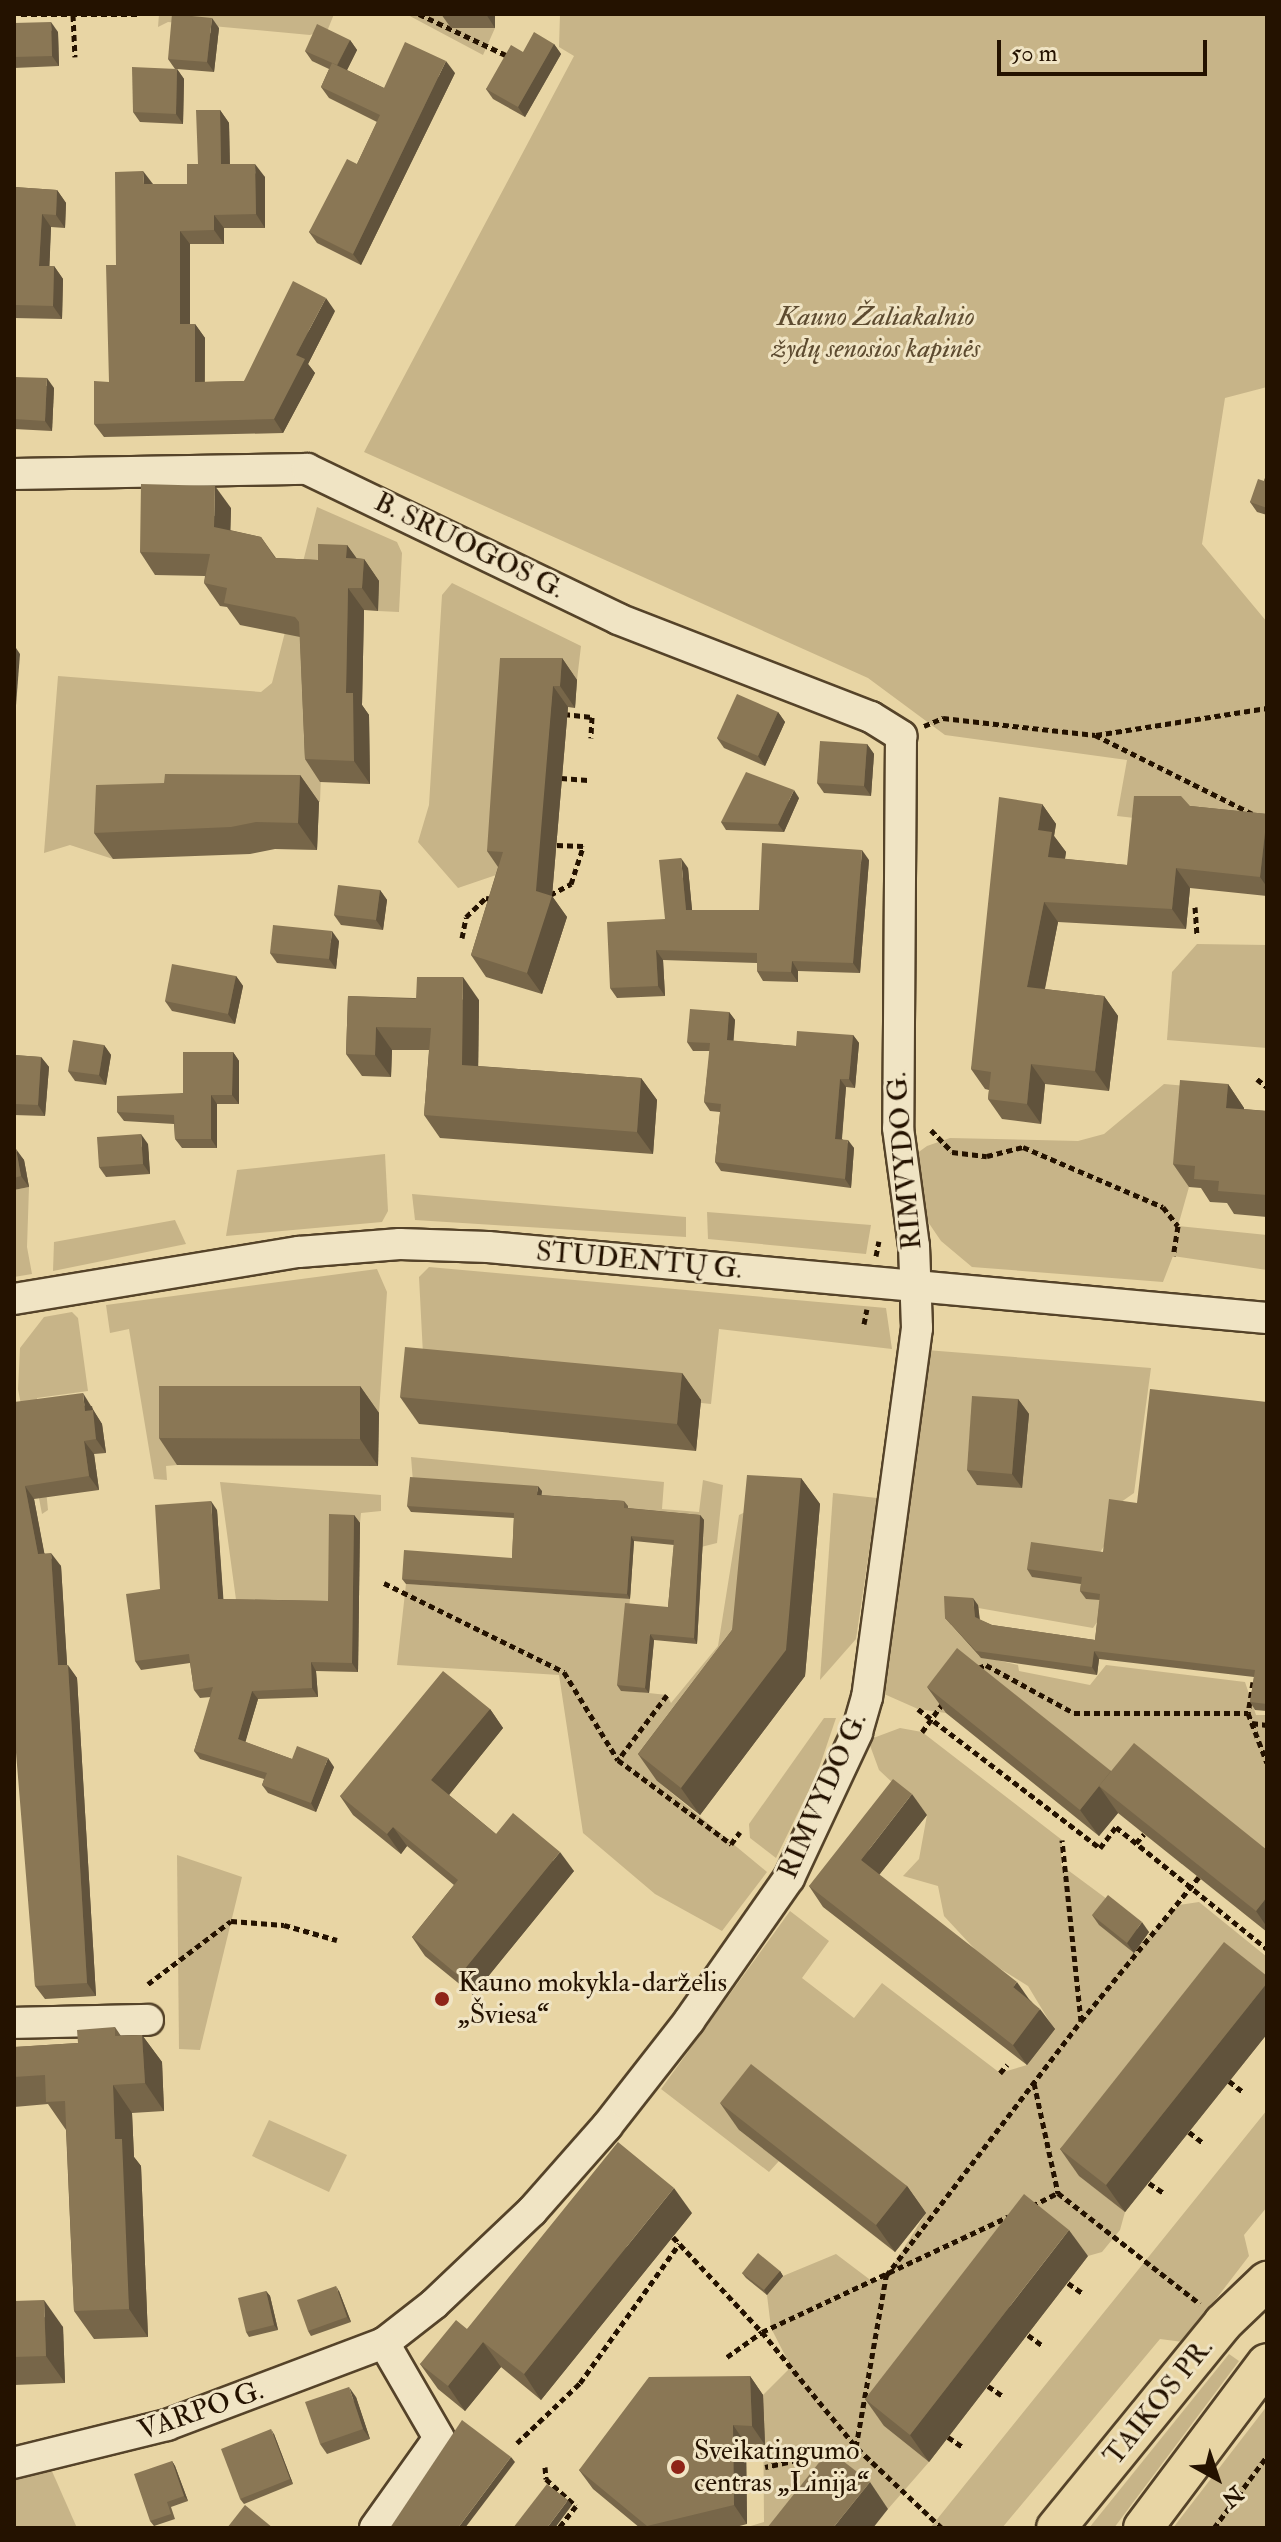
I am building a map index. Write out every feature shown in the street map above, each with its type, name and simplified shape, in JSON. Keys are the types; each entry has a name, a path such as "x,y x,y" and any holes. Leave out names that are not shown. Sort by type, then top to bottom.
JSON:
{"main road":[{"name":"TAIKOS PR.","path":"1056,2528 1223,2323 1267,2281"},
{"path":"1143,2528 1267,2363"}],"street":[{"name":"B. SRUOGOS G.","path":"14,474 307,469 618,619 871,717 901,736"},
{"name":"RIMVYDO G.","path":"384,2343 434,2304 532,2211 607,2126 689,2021 789,1878 857,1733 867,1697 917,1328 897,1114 901,736"},
{"name":"STUDENTŲ G.","path":"14,1299 229,1261 400,1244 488,1247 1267,1318"},
{"path":"14,2023 148,2020"},
{"name":"VARPO G.","path":"14,2463 167,2425 384,2343"},
{"path":"375,2528 439,2438 384,2343"}],"path":[{"path":"21,14 139,14"},
{"path":"419,14 508,56"},
{"path":"73,15 75,57"},
{"path":"901,736 943,718 1095,735 1267,708"},
{"path":"555,713 592,717 591,738"},
{"path":"1095,735 1267,821"},
{"path":"561,778 588,780"},
{"path":"539,900 571,884 583,846 556,845"},
{"path":"462,938 466,917 486,898 499,899"},
{"path":"1195,907 1197,935"},
{"path":"1257,1079 1267,1087"},
{"path":"931,1130 952,1152 987,1156 1023,1147 1163,1207 1178,1226 1173,1256"},
{"path":"384,1583 564,1672 618,1760 731,1844 740,1832"},
{"path":"974,1670 986,1665 1074,1713 1248,1713"},
{"path":"1253,1682 1248,1713 1267,1763"},
{"path":"618,1760 667,1695"},
{"path":"922,1732 947,1698"},
{"path":"918,1709 1100,1848 1116,1827 1267,1949"},
{"path":"1251,1723 1267,1725"},
{"path":"1136,1843 1144,1834"},
{"path":"1062,1840 1081,2021"},
{"path":"856,2447 886,2276 1081,2021 1199,1877"},
{"path":"148,1984 231,1921 284,1925 337,1940"},
{"path":"1000,2073 1007,2065"},
{"path":"1229,2081 1243,2092"},
{"path":"1034,2083 1058,2193 1223,2323"},
{"path":"1189,2132 1203,2143"},
{"path":"1149,2183 1164,2193"},
{"path":"1029,2207 1058,2193"},
{"path":"727,2357 762,2332 1015,2214"},
{"path":"673,2237 762,2332 856,2447 942,2528"},
{"path":"517,2443 580,2383 679,2244"},
{"path":"1068,2283 1084,2294"},
{"path":"1028,2335 1043,2346"},
{"path":"988,2386 1003,2396"},
{"path":"948,2437 963,2447"},
{"path":"765,2467 856,2447"},
{"path":"1214,2528 1267,2456"},
{"path":"545,2467 546,2479 576,2506 559,2528"}],"green space":[{"path":"159,14 334,14 328,29 310,35 168,22 158,27"},
{"path":"406,14 451,14 451,28 495,28 483,55"},
{"name":"Kauno Žaliakalnio žydų senosios kapinės","path":"560,14 1267,14 1267,387 1225,398 1202,544 1267,622 1267,833 1117,816 1127,760 945,735 868,678 364,452 574,56 559,47"},
{"path":"317,507 397,542 402,553 399,612 378,611 379,581 362,580 322,750 320,802 251,799 115,813 113,859 70,845 44,853 58,676 261,692 272,683"},
{"path":"452,583 581,646 577,680 534,677 502,873 458,888 418,842 429,805 442,595"},
{"path":"1197,944 1267,945 1267,1048 1167,1040 1172,972"},
{"path":"1164,1084 1198,1087 1189,1187 1178,1226 1267,1235 1267,1270 1173,1256 1163,1282 972,1267 941,1241 924,1216 916,1154 927,1146 950,1138 1078,1141 1104,1134"},
{"path":"385,1154 388,1211 382,1222 226,1236 237,1170"},
{"path":"29,1187 27,1247 32,1274 14,1277 14,1190"},
{"path":"412,1194 686,1217 686,1237 415,1220"},
{"path":"707,1212 871,1225 866,1254 708,1239"},
{"path":"175,1220 186,1244 53,1271 54,1242"},
{"path":"429,1267 886,1308 892,1349 719,1329 711,1404 424,1374 419,1277"},
{"path":"377,1269 387,1292 379,1413 178,1412 177,1465 166,1466 167,1480 154,1479 129,1329 110,1333 106,1305"},
{"path":"72,1312 78,1318 88,1391 37,1398 48,1510 42,1514 18,1389 20,1348 44,1317"},
{"path":"926,1350 1151,1368 1134,1493 1114,1507 1111,1535 1089,1570 1111,1602 1093,1628 950,1603 951,1625 979,1656 1018,1665 1019,1671 1090,1685 1106,1665 1245,1682 1256,1715 1267,1715 1267,1861 1130,1798 976,1675 946,1713 918,1709 875,1690"},
{"path":"411,1457 664,1482 662,1509 699,1512 703,1480 723,1485 717,1543 701,1547 541,1500 541,1491 413,1482"},
{"path":"220,1482 381,1495 381,1511 361,1513 360,1523 335,1523 334,1609 237,1607"},
{"path":"833,1493 877,1498 856,1639 820,1680"},
{"path":"766,1502 751,1657 657,1781 767,1872 722,1931 655,1894 583,1833 559,1675 397,1665 406,1584 630,1599 621,1690 667,1695 671,1703 718,1646 739,1515"},
{"path":"824,1718 836,1718 817,1774 776,1858 750,1838 749,1824"},
{"path":"900,1728 922,1732 1062,1840 1061,1865 1115,1905 1133,1952 1179,1905 1199,1902 1267,1957 1267,1988 1079,2175 1125,2212 1120,2230 1102,2252 1088,2256 1044,2222 884,2426 929,2462 888,2509 807,2528 744,2528 764,2522 763,2395 791,2367 771,2328 767,2295 783,2276 836,2254 873,2282 886,2276 926,2213 739,2130 779,2161 769,2172 661,2089 790,1911 829,1941 802,1978 854,2018 882,1983 1000,2073 1027,2065 1054,2029 1028,1986 983,1958 944,1916 938,1886 903,1876 919,1859 927,1815 879,1770 868,1740"},
{"path":"177,1855 242,1877 200,2050 179,2049"},
{"path":"1267,2110 1267,2207 1244,2235 1249,2256 1183,2342 1160,2339 1002,2528 930,2528"},
{"path":"269,2120 347,2155 329,2192 252,2156"},
{"path":"1229,2354 1239,2361 1114,2528 1089,2528"},
{"path":"1267,2406 1267,2528 1173,2528 1176,2524"},
{"path":"51,2469 77,2528 14,2528 14,2476"}],"building":[{"path":"172,14 212,18 207,62 168,59"},
{"path":"51,22 52,56 14,57 14,23"},
{"path":"317,24 350,40 337,65 305,51"},
{"path":"534,32 554,44 518,107 486,89 511,45 523,52"},
{"path":"405,42 446,61 353,254 309,232 347,159 357,164 380,115 321,87 332,63 384,88"},
{"path":"132,67 177,69 176,114 133,112"},
{"path":"196,110 220,110 221,164 255,164 256,214 214,215 214,230 180,231 180,324 195,324 195,382 244,381 293,281 326,298 296,355 305,359 274,419 94,424 94,381 109,382 106,265 116,265 115,172 143,171 144,184 187,184 187,164 198,164"},
{"path":"14,187 57,190 56,215 42,214 39,266 54,266 53,306 14,305"},
{"path":"14,377 47,378 45,421 14,419"},
{"path":"1267,472 1267,508 1250,502 1258,479 1264,481"},
{"path":"141,484 215,486 214,527 261,537 275,558 318,560 318,544 347,545 346,558 364,559 362,588 348,588 346,693 353,693 354,761 305,759 299,622 295,617 224,603 227,588 204,583 210,554 140,552"},
{"path":"500,658 562,658 560,686 553,686 536,891 552,896 527,973 471,955 503,852 487,851"},
{"path":"737,694 778,712 758,756 717,738"},
{"path":"820,741 867,744 864,786 817,783"},
{"path":"746,772 794,790 778,824 721,822"},
{"path":"165,774 300,775 298,823 256,822 231,827 94,833 96,785 164,783"},
{"path":"1134,796 1181,796 1190,806 1267,814 1260,877 1176,868 1172,909 1044,902 1027,987 1104,996 1095,1071 1031,1064 1027,1104 988,1099 991,1072 971,1069 999,797 1042,804 1038,830 1052,832 1048,857 1127,865"},
{"path":"762,843 862,850 853,963 792,961 791,972 757,971 757,953 656,950 658,986 610,988 607,922 665,919 659,860 681,858 686,910 759,910"},
{"path":"338,885 380,890 376,920 334,915"},
{"path":"273,925 332,931 329,959 270,953"},
{"path":"172,964 236,976 228,1014 165,1001"},
{"path":"417,977 463,977 462,1065 641,1078 637,1132 424,1115 431,1028 376,1027 375,1055 346,1054 348,996 416,999"},
{"path":"690,1009 729,1012 727,1040 796,1046 797,1031 853,1035 849,1079 840,1079 835,1139 848,1140 845,1179 715,1162 721,1104 704,1102 710,1043 687,1042"},
{"path":"73,1040 104,1045 99,1075 68,1071"},
{"path":"183,1052 233,1052 232,1095 211,1095 211,1139 175,1139 174,1115 117,1112 117,1096 183,1093"},
{"path":"14,1055 41,1057 38,1105 14,1104"},
{"path":"1180,1080 1228,1084 1226,1108 1267,1111 1267,1195 1218,1191 1219,1181 1194,1179 1195,1166 1173,1164"},
{"path":"141,1134 143,1164 99,1167 97,1137"},
{"path":"14,1149 21,1176 14,1178"},
{"path":"405,1347 682,1373 677,1424 400,1397"},
{"path":"159,1386 360,1386 360,1439 159,1438"},
{"path":"1150,1389 1267,1402 1267,1704 1250,1702 1255,1670 1094,1651 1092,1667 976,1651 945,1618 944,1596 973,1598 975,1617 992,1625 1095,1640 1100,1594 1080,1591 1082,1577 1027,1569 1031,1542 1103,1552 1109,1499 1137,1503"},
{"path":"83,1393 85,1411 93,1410 96,1439 84,1441 89,1476 25,1486 38,1554 51,1553 58,1665 68,1665 87,1983 35,1986 14,1728 14,1402"},
{"path":"972,1396 1018,1399 1012,1474 967,1470"},
{"path":"747,1475 801,1478 786,1650 681,1788 638,1754 732,1630"},
{"path":"410,1477 538,1486 537,1495 624,1501 624,1508 700,1515 694,1638 650,1634 645,1688 617,1685 625,1603 668,1607 674,1540 631,1536 627,1594 402,1579 404,1550 512,1558 514,1513 407,1506"},
{"path":"211,1501 218,1599 328,1601 329,1514 354,1515 352,1663 311,1662 312,1688 252,1691 238,1739 292,1759 297,1746 328,1758 311,1803 262,1785 267,1773 194,1751 213,1687 194,1690 189,1654 135,1661 126,1594 160,1589 155,1505"},
{"path":"957,1648 1111,1771 1080,1810 927,1687"},
{"path":"443,1671 490,1709 431,1780 496,1834 513,1813 560,1852 459,1976 412,1937 458,1880 393,1827 387,1834 340,1796"},
{"path":"1134,1743 1267,1850 1267,1897 1256,1911 1099,1786"},
{"path":"893,1779 912,1794 861,1860 1017,1982 1013,1987 1040,2009 1013,2045 809,1886"},
{"path":"1108,1895 1142,1922 1127,1943 1092,1915"},
{"path":"1224,1942 1267,1976 1267,1983 1106,2185 1060,2149"},
{"path":"115,2027 115,2036 142,2035 145,2083 113,2085 115,2139 122,2139 129,2309 74,2311 65,2101 46,2102 45,2075 14,2077 14,2047 78,2043 77,2030"},
{"path":"751,2064 907,2186 876,2225 720,2103"},
{"path":"618,2142 674,2188 524,2374 483,2342 448,2386 420,2364 456,2320 467,2329"},
{"path":"1024,2194 1069,2230 910,2435 865,2399"},
{"path":"758,2253 780,2271 764,2290 742,2273"},
{"path":"336,2286 347,2317 308,2331 297,2300"},
{"path":"266,2291 274,2325 246,2332 238,2298"},
{"path":"44,2300 46,2356 14,2357 14,2301"},
{"name":"Sveikatingumo centras „Linija“","path":"750,2376 752,2426 733,2425 734,2505 647,2526 579,2470 649,2377"},
{"path":"349,2387 363,2429 320,2444 305,2402"},
{"path":"462,2420 511,2457 458,2528 390,2528"},
{"path":"271,2429 290,2479 240,2499 221,2449"},
{"path":"829,2450 870,2482 833,2528 767,2528"},
{"path":"172,2461 184,2496 167,2502 171,2514 150,2521 134,2474"},
{"path":"547,2484 568,2500 547,2528 513,2528"},
{"path":"245,2505 273,2528 227,2528"}],"place":[{"name":"Kauno mokykla-darželis „Šviesa“","path":"442,1999"},
{"name":"Sveikatingumo centras „Linija“","path":"678,2467"}]}
